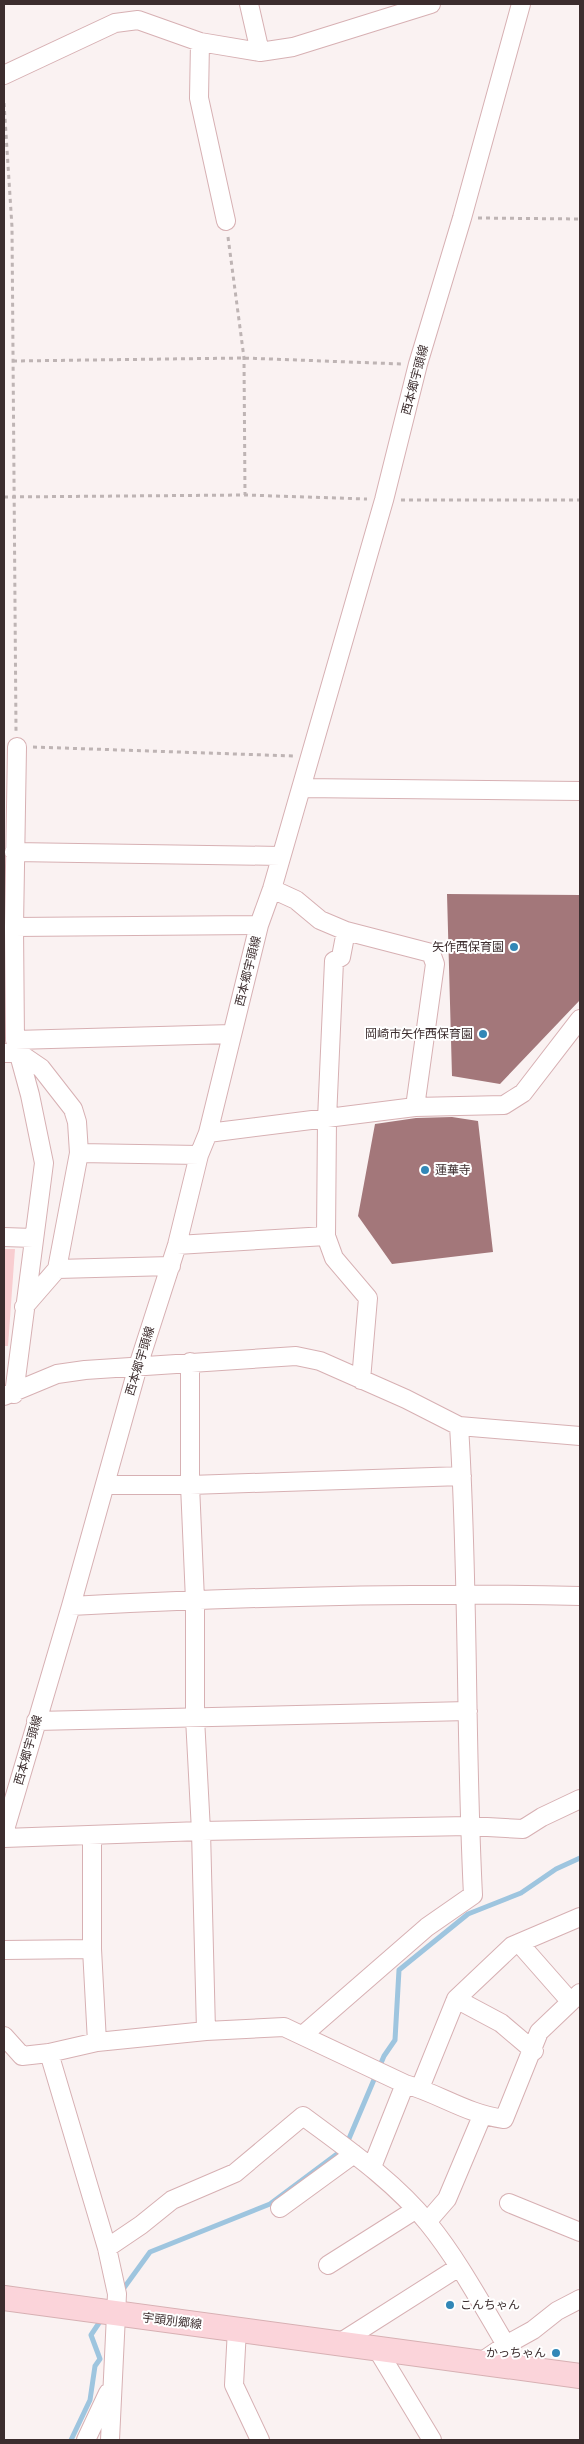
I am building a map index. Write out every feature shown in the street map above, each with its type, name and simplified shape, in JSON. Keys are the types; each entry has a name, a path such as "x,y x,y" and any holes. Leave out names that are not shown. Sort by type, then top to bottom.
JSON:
{"street":[{"path":"249,4 260,52"},
{"path":"4,75 116,23 138,20 200,42 260,52 293,47 388,10 431,4"},
{"name":"西本郷宇頭線","path":"301,788 384,500 418,364 462,218 521,4"},
{"path":"200,42 199,98 226,221"},
{"path":"9,1395 24,1307 44,1163 30,1095 13,1049 16,746"},
{"path":"14,852 280,856 301,788 580,791"},
{"name":"西本郷宇頭線","path":"4,1833 71,1606 138,1366 177,1245 199,1156 208,1133 259,925 272,889 280,856"},
{"path":"272,889 296,900 320,920 346,931 431,953 435,964 415,1107"},
{"path":"14,927 259,925"},
{"path":"346,931 341,957 334,961 327,1119 326,1236 334,1258 368,1298 361,1380"},
{"path":"208,1133 415,1107 504,1105 523,1093 580,1019"},
{"path":"13,1049 232,1034"},
{"path":"13,1049 41,1068 73,1109 77,1122 80,1153 57,1269 24,1307"},
{"path":"80,1153 199,1156"},
{"path":"177,1245 326,1236"},
{"path":"4,1237 33,1238"},
{"path":"57,1269 171,1266"},
{"path":"9,1395 57,1374 190,1362 296,1356 320,1361 406,1399 459,1426 580,1436"},
{"path":"190,1362 190,1485 195,1600 195,1718 201,1831 206,2031"},
{"path":"304,2034 427,1927 473,1895 466,1594 459,1426"},
{"path":"105,1485 190,1485 462,1476"},
{"path":"71,1606 195,1600 466,1594 580,1596"},
{"path":"36,1721 468,1711"},
{"path":"4,1838 201,1831 470,1826 523,1829 542,1817 580,1799"},
{"path":"92,1836 92,1949 97,2042"},
{"path":"372,2167 456,1999 512,1946 580,1917"},
{"path":"4,2036 22,2056 49,2053 97,2042 206,2031 284,2026 412,2086 482,2116 504,2119 534,2050 539,2032 575,1997 519,1943"},
{"path":"4,1950 92,1949"},
{"path":"456,1999 501,2023 534,2050"},
{"path":"49,2053 107,2248 117,2294 110,2440"},
{"path":"107,2248 141,2225 172,2200 236,2173 303,2116 372,2167 421,2216 459,2266 506,2345"},
{"path":"328,2265 421,2216 447,2199 482,2116"},
{"path":"280,2208 354,2154"},
{"path":"509,2203 580,2232"},
{"path":"341,2342 459,2266"},
{"name":"宇頭別郷線","path":"4,2298 116,2315 341,2342 377,2349"},
{"path":"481,2362 533,2330 556,2311 580,2299"},
{"path":"237,2329 234,2385 260,2440"},
{"path":"377,2349 580,2376"},
{"path":"377,2349 432,2440"},
{"path":"86,2440 112,2386"}],"path":[{"path":"4,103 12,226 16,746 309,756"},
{"path":"462,218 580,219"},
{"path":"226,221 244,358 244,495"},
{"path":"13,361 244,358 418,364"},
{"path":"4,497 244,495 384,500 580,500"}],"shaded area":[{"path":"4,1249 15,1249 8,1346 4,1346"}],"building":[{"name":"矢作西保育園","path":"447,894 580,895 580,1000 500,1084 452,1076"},
{"name":"蓮華寺","path":"452,1117 478,1121 493,1252 392,1264 358,1216 375,1124 416,1118"}],"waterway":[{"path":"121,2292 150,2252 270,2204 345,2148 384,2056 395,2040 399,1970 468,1914 521,1893 556,1869 580,1858"},
{"path":"71,2440 90,2400 95,2366 100,2359 91,2335 103,2317"}],"place":[{"name":"矢作西保育園","path":"514,947"},
{"name":"岡崎市矢作西保育園","path":"483,1034"},
{"name":"蓮華寺","path":"425,1170"},
{"name":"こんちゃん","path":"450,2305"},
{"name":"かっちゃん","path":"556,2353"}]}
